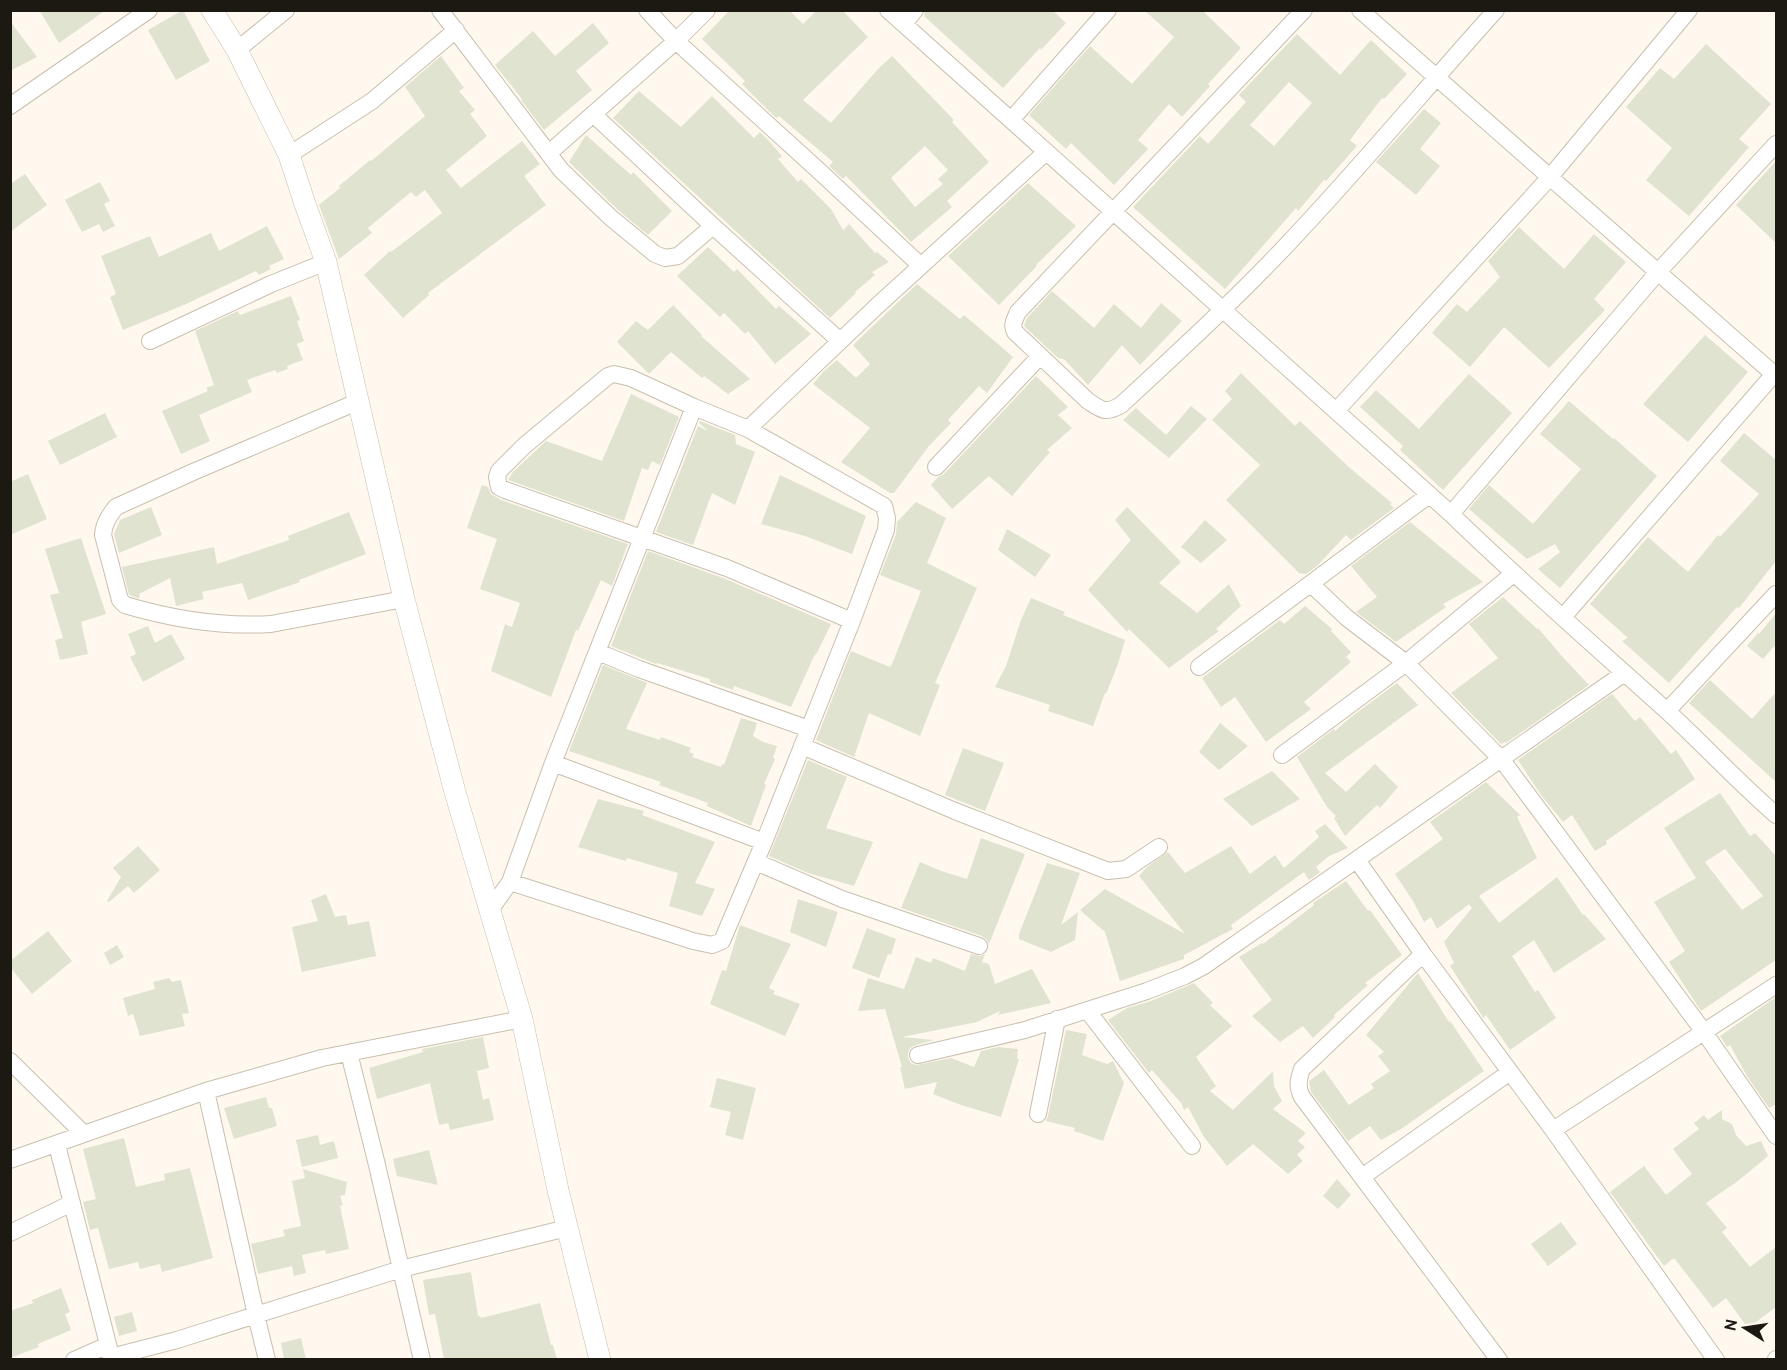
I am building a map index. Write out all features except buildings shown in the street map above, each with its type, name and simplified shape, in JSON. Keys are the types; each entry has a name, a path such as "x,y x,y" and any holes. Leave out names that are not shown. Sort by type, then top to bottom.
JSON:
{"street":[{"path":"10,106 149,10"},
{"path":"212,10 237,50 289,155 304,204 326,262 404,599 454,792 522,1019 567,1228 600,1359"},
{"path":"237,50 286,10"},
{"path":"440,10 561,170 655,254 665,258 678,256 713,226"},
{"path":"647,10 676,41 921,266"},
{"path":"549,153 676,41 707,10"},
{"path":"888,10 1451,514 1513,574 1775,811"},
{"path":"904,24 915,10"},
{"path":"1011,120 1108,10"},
{"path":"1304,10 1018,312 1013,328 1015,332 1088,401 1102,410 1113,410 1121,405 1223,310 1309,221 1496,10"},
{"path":"1360,10 1775,375 1563,617"},
{"path":"1336,411 1550,177 1689,10"},
{"path":"289,155 372,101 456,30"},
{"path":"593,114 840,341"},
{"path":"1451,514 1658,272 1776,144"},
{"path":"748,429 840,341 1046,152"},
{"path":"150,341 271,284 326,262"},
{"path":"936,467 1040,356"},
{"path":"510,882 693,941 712,945 722,941 764,842 852,621 886,530 887,518 884,506 748,429 631,378 614,374 608,376 524,446 499,471 497,477 499,487 727,568 852,621"},
{"path":"357,402 116,507 108,517 103,535 123,604 170,617 238,624 271,624 404,599"},
{"path":"490,910 510,882 553,763 694,407"},
{"path":"1199,668 1429,495"},
{"path":"1282,755 1406,663 1513,574"},
{"path":"1311,584 1347,618 1406,663 1502,760 1704,1032 1776,1137"},
{"path":"1667,711 1776,594"},
{"path":"598,652 639,669 809,729"},
{"path":"918,1055 1025,1030 1147,991 1204,966 1623,674"},
{"path":"802,746 955,811 1108,871 1126,869 1159,847"},
{"path":"553,763 764,842"},
{"path":"1357,860 1716,1359"},
{"path":"756,862 842,899 979,946"},
{"path":"1423,954 1302,1070 1298,1080 1298,1089 1499,1359"},
{"path":"1553,1130 1776,985"},
{"path":"1087,1010 1192,1146"},
{"path":"10,1160 206,1091 322,1058 522,1019"},
{"path":"1038,1114 1058,1019"},
{"path":"349,1053 422,1359"},
{"path":"10,1061 84,1134"},
{"path":"1362,1177 1510,1072"},
{"path":"206,1091 267,1359"},
{"path":"57,1145 110,1354"},
{"path":"10,1233 72,1203"},
{"path":"74,1359 177,1340 401,1269 567,1228"}]}
